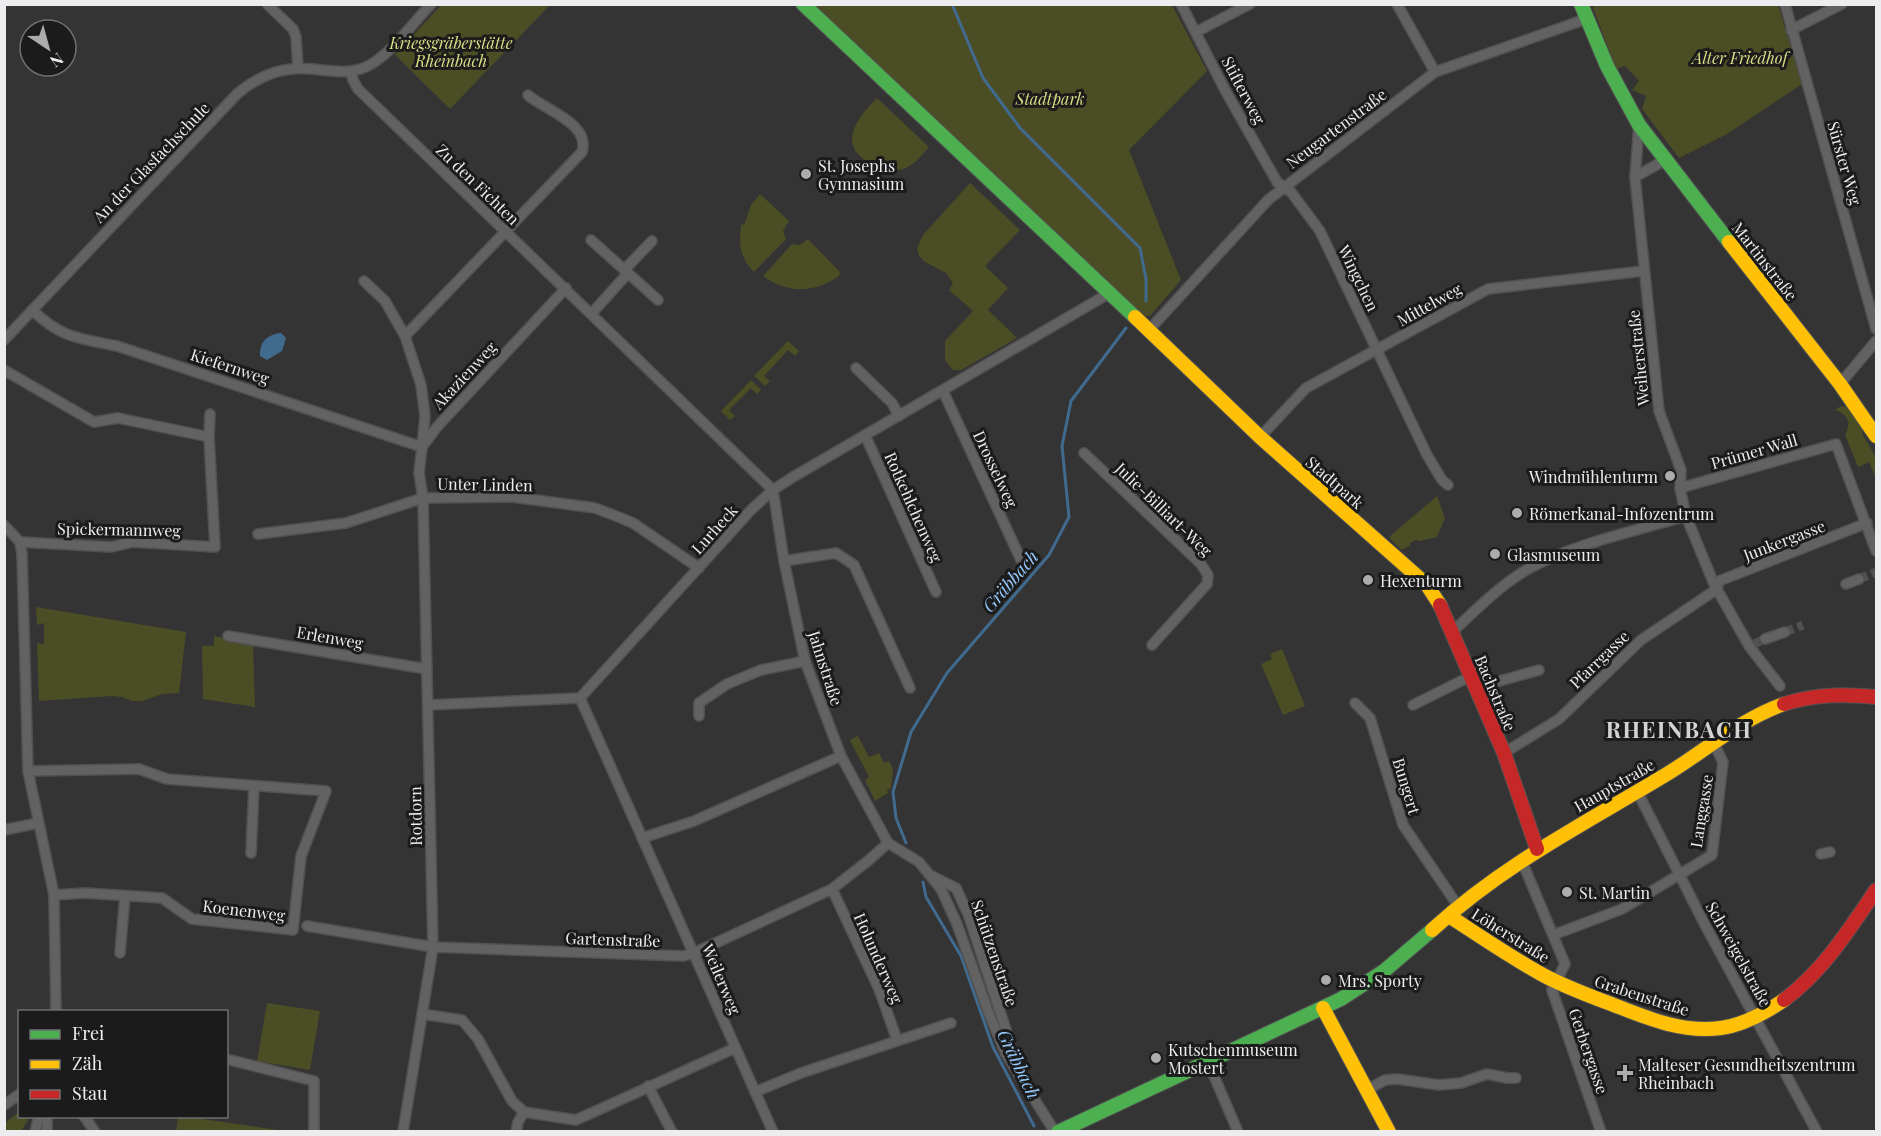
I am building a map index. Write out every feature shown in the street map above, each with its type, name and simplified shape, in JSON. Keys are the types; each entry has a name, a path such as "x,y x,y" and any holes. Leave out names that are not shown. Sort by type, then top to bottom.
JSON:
{"main road":[{"name":"Stadtpark","path":"803,4 1260,437 1403,563"},
{"name":"Martinstraße","path":"1581,4 1604,64 1639,125 1840,384 1876,436"},
{"name":"Bachstraße","path":"1403,563 1427,585 1437,598 1504,753 1537,849"},
{"name":"Hauptstraße","path":"1057,1131 1323,1008 1368,983 1453,911 1537,849 1671,771 1760,714 1782,704 1804,698 1837,693 1876,697"},
{"name":"Grabenstraße","path":"1557,982 1655,1020 1684,1028 1714,1029 1739,1025 1784,1000 1810,978 1876,890"},
{"name":"Löherstraße","path":"1453,911 1526,965 1557,982"},
{"path":"1323,1008 1389,1131"}],"street":[{"path":"267,4 293,29 296,37 298,68"},
{"path":"351,72 370,65 381,56 431,4"},
{"name":"Stifterweg","path":"1181,4 1225,90 1283,187"},
{"path":"1196,32 1250,4"},
{"path":"1397,4 1435,72"},
{"name":"Sürster Weg","path":"1785,4 1876,329"},
{"path":"1791,30 1842,4"},
{"name":"Neugartenstraße","path":"1149,330 1255,213 1283,187 1435,72 1586,19"},
{"name":"An der Glasfachschule","path":"4,340 238,93 253,81 270,73 298,68 351,72"},
{"name":"Zu den Fichten","path":"351,72 358,89 773,490"},
{"path":"405,336 582,152 583,137 561,115 536,103 528,95"},
{"name":"Weiherstraße","path":"1639,125 1635,177 1659,411 1681,470 1680,488 1688,520 1717,589 1751,645 1780,686"},
{"path":"1635,177 1665,160"},
{"name":"Wingchen","path":"1283,187 1291,192 1320,231 1431,462 1442,480 1448,485"},
{"path":"591,240 658,300"},
{"path":"592,313 652,241"},
{"name":"Mittelweg","path":"1260,437 1306,388 1488,289 1643,271"},
{"path":"364,281 385,301 405,336 421,385 425,416 419,473 423,498"},
{"name":"Akazienweg","path":"422,447 437,427 566,288"},
{"name":"Lurheck","path":"580,698 751,510 773,490 1108,294"},
{"name":"Kiefernweg","path":"32,310 67,336 117,346 422,447"},
{"path":"1840,384 1876,341"},
{"path":"856,368 892,403 899,416"},
{"path":"4,370 94,422 118,418 209,437"},
{"name":"Drosselweg","path":"943,391 1022,560"},
{"name":"Spickermannweg","path":"21,542 111,547 133,542 215,548 209,437 210,414"},
{"name":"Rotkehlchenweg","path":"865,435 936,592"},
{"name":"Prümer Wall","path":"1680,488 1836,444 1867,523"},
{"name":"Julie-Billiart-Weg","path":"1083,453 1201,564 1208,575 1207,584 1152,645"},
{"name":"Jahnstraße","path":"773,490 784,561 805,661 841,756 888,843"},
{"name":"Unter Linden","path":"258,534 346,523 423,498 513,497 595,508 633,523 699,568"},
{"name":"Rotdorn","path":"403,1131 433,947 423,498"},
{"path":"1452,632 1503,587 1529,568 1589,544 1688,520"},
{"path":"1867,523 1876,551"},
{"name":"Junkergasse","path":"1717,589 1719,581 1867,523"},
{"path":"4,525 21,542 28,712 28,771 54,895 56,1010"},
{"path":"784,561 836,553 854,565 910,688"},
{"path":"1846,584 1859,579"},
{"name":"Pfarrgasse","path":"1504,753 1559,718 1641,640 1717,589"},
{"path":"1765,639 1785,632"},
{"name":"Erlenweg","path":"228,636 427,669"},
{"path":"699,716 699,702 727,684 761,670 805,661"},
{"path":"1477,692 1485,684 1539,670"},
{"path":"1413,705 1471,676"},
{"path":"428,705 580,698"},
{"name":"Weilerweg","path":"580,698 773,1131"},
{"name":"Bungert","path":"1354,703 1370,718 1403,825 1453,911"},
{"name":"Langgasse","path":"1553,935 1622,909 1712,855 1723,762 1713,742"},
{"path":"642,838 694,821 841,756"},
{"name":"Koenenweg","path":"28,771 139,769 167,779 327,791 301,856 293,930 192,919 162,898 85,893 54,895"},
{"path":"251,853 254,786"},
{"name":"Schweigelstraße","path":"1636,791 1817,1131"},
{"path":"4,830 38,823"},
{"name":"Gartenstraße","path":"307,926 433,947 683,957 832,889 888,843"},
{"name":"Schützenstraße","path":"888,843 919,862 941,889 957,924 1006,1054 1057,1131"},
{"path":"1712,855 1722,850"},
{"path":"1521,860 1565,964 1557,982"},
{"name":"Holunderweg","path":"832,889 879,989 897,1040"},
{"path":"120,953 125,896"},
{"name":"Gerbergasse","path":"1557,982 1552,990 1601,1131"},
{"path":"422,1014 462,1020 478,1039 512,1101 524,1112 576,1120 735,1048"},
{"path":"755,1092 801,1073 951,1023"},
{"path":"228,1060 314,1081 314,1131"},
{"path":"1208,1062 1238,1131"},
{"path":"1367,1090 1385,1080 1396,1078 1439,1085 1461,1083 1487,1074 1516,1078"},
{"path":"648,1086 671,1129"},
{"path":"4,1105 18,1095"},
{"path":"516,1131 524,1112"},
{"path":"85,1118 95,1131"}],"green space":[{"name":"Kriegsgräberstätte Rheinbach","path":"442,4 550,5 450,109 395,55"},
{"name":"Stadtpark","path":"815,5 1172,5 1207,71 1129,150 1181,280 1150,316 1143,316"},
{"name":"Alter Friedhof","path":"1592,5 1778,5 1802,84 1727,134 1679,158 1642,109 1646,96 1632,90 1639,81 1625,66 1616,69"},
{"path":"877,98 929,147 913,164 902,170 878,171 854,148 853,134 858,120"},
{"path":"970,183 1020,230 985,266 1008,288 988,310 1017,338 961,370 953,370 945,360 945,341 973,311 949,290 953,283 946,273 925,262 919,256 917,248 923,235"},
{"path":"760,194 789,221 783,231 786,239 754,272 745,261 740,244 740,231 741,224 744,225 751,205"},
{"path":"808,239 840,272 839,276 820,286 801,289 782,286 763,276 792,244 800,245"},
{"path":"788,341 799,351 795,356 788,350 764,376 770,381 765,386 754,376"},
{"path":"751,380 761,390 757,394 751,388 729,410 735,416 730,420 721,411"},
{"path":"1841,406 1849,407 1864,427 1862,433 1876,458 1876,478 1869,462 1858,467 1845,435 1848,420 1835,410"},
{"path":"1437,496 1445,518 1437,537 1416,540 1401,550 1389,537"},
{"path":"36,607 186,632 179,693 162,694 143,701 112,696 39,701 37,643 44,644 44,623 37,625"},
{"path":"214,636 253,643 255,707 203,699 202,646 214,646"},
{"path":"1282,649 1305,706 1283,715 1261,664 1272,659 1270,654"},
{"path":"858,736 869,757 879,753 884,763 889,761 893,769 891,788 887,790 888,793 875,801 865,780 869,777 850,740"},
{"path":"267,1003 320,1011 310,1070 257,1061"},
{"path":"18,1113 18,1118 29,1118 21,1131 5,1131 5,1123"},
{"path":"178,1118 196,1118 278,1130 176,1131"}],"water":[{"path":"281,333 286,338 282,351 267,360 260,356 265,340"}],"waterway":[{"name":"Gräbbach","path":"952,4 983,78 1020,128 1140,248 1146,279 1146,301"},
{"name":"Gräbbach","path":"906,843 896,818 893,792 911,732 947,673 1049,555 1069,517 1062,446 1071,401 1126,328"},
{"name":"Gräbbach","path":"923,882 926,897 961,956 993,1047 1034,1126"}],"tunnel":[{"path":"1859,579 1876,572"},
{"path":"1785,632 1803,625"},
{"path":"1754,644 1765,639"}],"traffic: fast":[{"path":"803,4 1135,317"},
{"path":"1581,4 1607,66 1639,125 1729,242"},
{"path":"1058,1132 1341,999 1384,971 1432,930"}],"traffic: slow":[{"path":"1729,242 1840,384 1876,436"},
{"path":"1135,317 1260,437 1427,585 1440,605"},
{"path":"1432,930 1487,885 1545,846 1667,774 1738,726 1784,704"},
{"path":"1449,916 1552,980 1656,1021 1695,1029 1721,1028 1754,1018 1784,1000"},
{"path":"1323,1008 1389,1132"}],"traffic: jam":[{"path":"1440,605 1504,753 1537,849"},
{"path":"1784,704 1807,698 1830,696 1876,697"},
{"path":"1784,1000 1823,963 1876,890"}],"place":[{"name":"St. Josephs Gymnasium","path":"806,174"},
{"name":"Windmühlenturm","path":"1670,476"},
{"name":"Römerkanal-Infozentrum","path":"1517,513"},
{"name":"Glasmuseum","path":"1495,554"},
{"name":"Hexenturm","path":"1368,580"},
{"name":"St. Martin","path":"1567,892"},
{"name":"Mrs. Sporty","path":"1326,980"},
{"name":"Kutschenmuseum Mostert","path":"1156,1058"},
{"name":"Malteser Gesundheitszentrum Rheinbach","path":"1625,1073"}],"district":[{"name":"RHEINBACH","path":"1679,729"}]}
